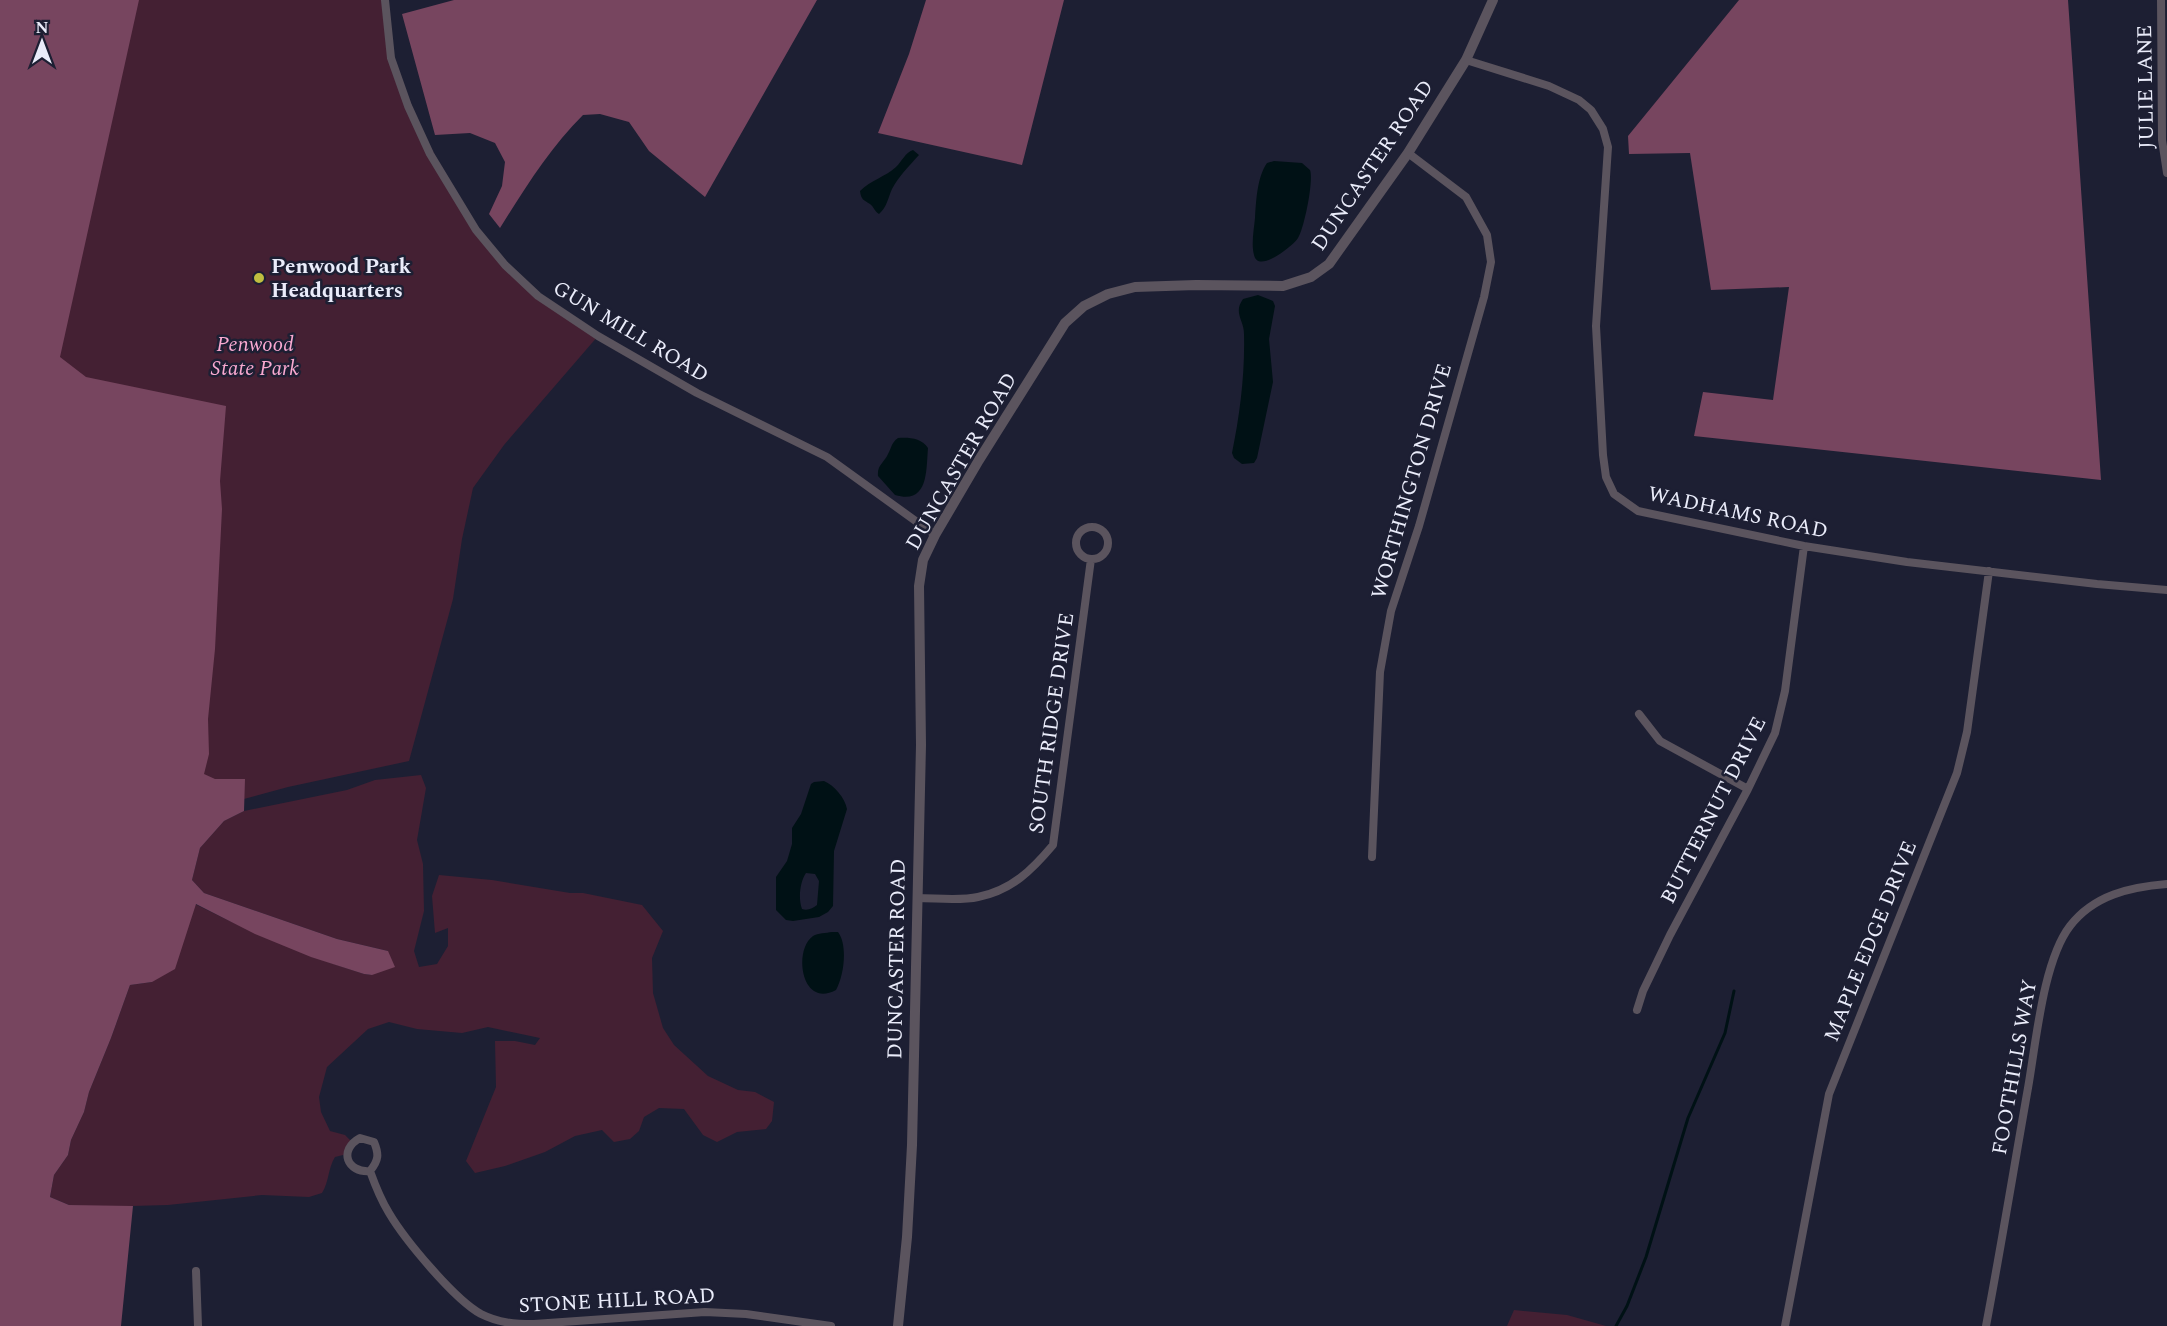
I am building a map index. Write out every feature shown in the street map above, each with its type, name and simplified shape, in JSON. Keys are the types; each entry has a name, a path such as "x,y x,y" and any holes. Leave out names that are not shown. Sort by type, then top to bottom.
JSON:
{"street":[{"name":"GUN MILL ROAD","path":"385,0 390,51 408,106 430,154 476,230 505,265 538,296 598,336 698,393 827,457 935,535"},
{"name":"DUNCASTER ROAD","path":"898,1326 912,1155 921,745 919,586 923,560 979,460 1065,322 1084,306 1108,294 1135,287 1283,286 1311,277 1329,264 1408,153 1466,60 1493,0"},
{"name":"JULIE LANE","path":"2161,0 2162,140 2167,173"},
{"name":"WADHAMS ROAD","path":"1466,60 1549,86 1579,100 1591,110 1606,138 1608,147 1596,326 1603,455 1606,477 1614,494 1638,511 1804,546 1907,562 2167,590"},
{"name":"WORTHINGTON DRIVE","path":"1372,857 1380,672 1391,610 1419,526 1484,297 1491,262 1487,235 1466,197 1408,153"},
{"name":"BUTTERNUT DRIVE","path":"1637,1010 1643,991 1670,935 1748,789 1775,733 1785,691 1804,546"},
{"name":"SOUTH RIDGE DRIVE","path":"917,898 977,898 1010,886 1037,863 1053,844 1091,559"},
{"name":"MAPLE EDGE DRIVE","path":"1785,1326 1828,1094 1943,809 1963,753 1989,571"},
{"path":"1639,714 1660,741 1748,789"},
{"name":"FOOTHILLS WAY","path":"1986,1326 2052,959 2070,926 2080,915 2106,897 2137,886 2167,884"},
{"name":"STONE HILL ROAD","path":"370,1171 374,1184 394,1221 447,1284 464,1302 482,1314 502,1322 534,1324 705,1312 746,1314 831,1326"},
{"path":"196,1271 198,1326"}],"green space":[{"name":"Penwood State Park","path":"0,0 385,0 389,44 408,106 476,230 538,296 598,336 504,445 473,488 453,599 409,761 288,787 207,809 138,927"},
{"path":"421,775 426,788 417,840 423,864 424,911 414,951 419,967 437,964 448,946 448,928 435,933 432,896 439,875 583,893 642,905 663,931 652,958 653,993 663,1028 674,1045 708,1076 738,1090 755,1092 774,1102 772,1121 766,1129 737,1132 717,1142 703,1135 684,1109 659,1108 644,1117 639,1131 630,1139 614,1142 602,1130 575,1136 545,1152 505,1166 475,1173 466,1161 496,1087 495,1041 515,1041 535,1045 540,1038 488,1027 462,1033 417,1029 389,1022 368,1029 327,1067 319,1097 321,1112 330,1131 345,1135 352,1142 347,1154 335,1157 322,1193 309,1197 262,1195 168,1205 95,1207 69,1205 50,1197 54,1175 68,1155 71,1140 84,1112 89,1092 130,985 152,982 195,904 278,942 364,974 372,975 388,951 337,939 204,893 192,880 200,848 224,821 244,811 347,790 375,780"},
{"path":"1514,1310 1567,1315 1606,1326 1507,1326"}],"shaded area":[{"path":"0,0 139,0 60,357 86,377 226,406 220,481 222,509 215,649 208,719 209,754 204,774 215,779 245,779 244,811 224,821 200,848 192,880 204,893 337,939 388,951 395,967 372,975 364,974 311,957 255,934 196,904 175,969 152,982 130,985 89,1092 84,1112 71,1140 68,1155 54,1175 50,1197 69,1205 133,1206 121,1326 0,1326"},
{"path":"454,0 817,0 705,197 649,151 629,122 600,114 583,115 549,155 500,228 489,214 502,186 505,162 495,143 470,133 435,135 402,14"},
{"path":"926,0 1064,0 1022,165 878,133 909,54"},
{"path":"1739,0 2068,0 2101,480 1694,436 1703,392 1773,400 1789,287 1711,290 1690,153 1629,154 1628,136"},
{"path":"913,150 919,155 904,171 879,214 863,199 860,191 892,170"},
{"path":"1274,161 1302,163 1310,170 1310,194 1298,238 1276,257 1262,261 1257,260 1254,255 1253,246 1257,197 1264,169 1267,163"},
{"path":"1258,295 1273,301 1275,306 1269,339 1273,382 1257,458 1254,463 1242,464 1234,458 1232,453 1240,409 1244,364 1244,329 1239,308 1243,299"},
{"path":"898,438 919,440 928,448 924,484 914,495 906,497 895,495 878,476 880,467"},
{"path":"824,781 832,786 841,796 847,809 834,851 833,906 819,917 786,920 776,910 776,877 787,861 792,844 792,828 801,814 811,784","holes":["806,873 815,874 819,881 817,905 802,909 800,895 802,881"]},
{"path":"838,932 841,938 844,952 843,969 836,990 824,994 815,992 808,985 802,964 803,953 813,936"}],"waterway":[{"path":"1616,1326 1627,1306 1646,1257 1688,1118 1725,1033 1734,991"}],"place":[{"name":"Penwood Park Headquarters","path":"259,278"}]}
